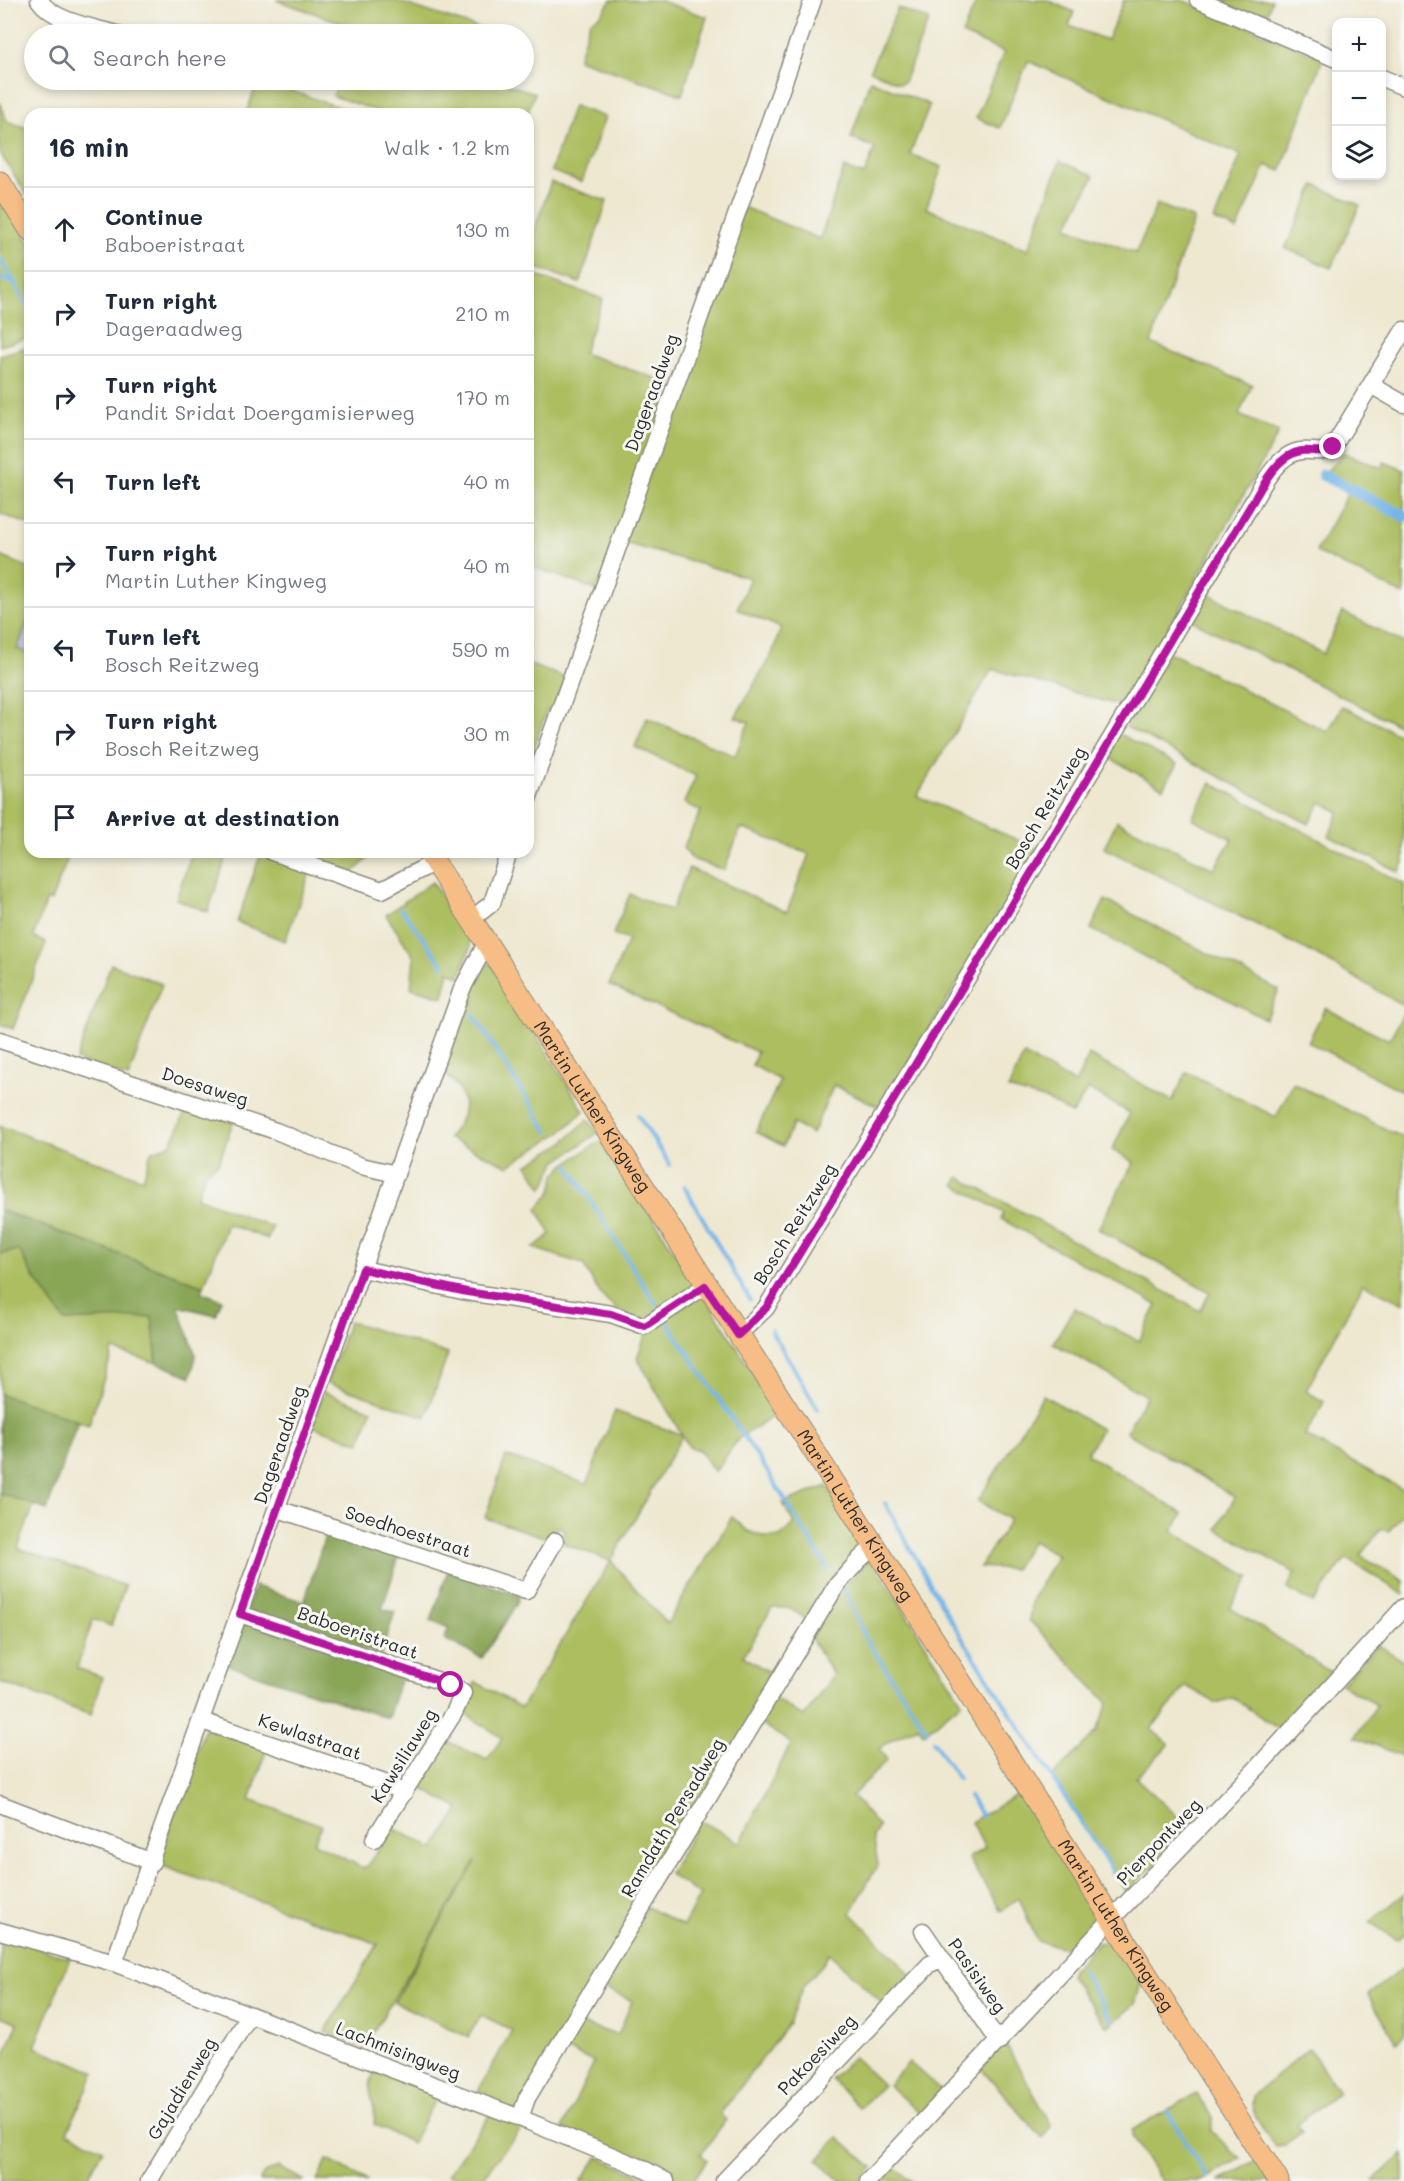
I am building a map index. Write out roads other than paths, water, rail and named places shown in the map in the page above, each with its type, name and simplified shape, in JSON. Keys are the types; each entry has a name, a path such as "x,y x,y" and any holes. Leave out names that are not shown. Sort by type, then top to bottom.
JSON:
{"main road":[{"path":"0,182 24,220"},
{"name":"Martin Luther Kingweg","path":"432,858 1278,2181"}],"street":[{"path":"39,0 45,7 60,16 85,24"},
{"name":"Dageraadweg","path":"534,782 813,0"},
{"path":"1198,0 1332,56"},
{"path":"1386,80 1404,87"},
{"name":"Bosch Reitzweg","path":"738,1335 766,1308 984,952 1246,513 1282,458 1299,451 1325,452 1333,447 1404,330"},
{"path":"1371,385 1404,404"},
{"path":"289,858 381,890 429,858"},
{"path":"472,919 492,903 507,858"},
{"name":"Dageraadweg","path":"114,1963 152,1862 462,989 486,942"},
{"name":"Doesaweg","path":"0,1041 276,1131 361,1166 396,1174"},
{"path":"363,1269 467,1292 611,1314 645,1326 705,1286"},
{"name":"Soedhoestraat","path":"278,1509 526,1591 555,1541"},
{"name":"Ramdath Persadweg","path":"520,2118 527,2098 836,1586 873,1547"},
{"name":"Pierpontweg","path":"867,2181 1257,1768 1404,1607"},
{"name":"Baboeristraat","path":"240,1614 451,1685 463,1692"},
{"name":"Kawsiliaweg","path":"374,1839 454,1713 463,1692"},
{"name":"Kewlastraat","path":"202,1721 372,1779 404,1793"},
{"path":"0,1804 152,1862"},
{"name":"Lachmisingweg","path":"0,1931 114,1963 520,2118 658,2179"},
{"name":"Pasisiweg","path":"923,1931 999,2042"},
{"name":"Pakoesiweg","path":"724,2181 930,1964 940,1959"},
{"name":"Gajadienweg","path":"149,2181 249,2016"}],"waterway":[{"path":"0,258 24,300"},
{"path":"0,278 16,283"},
{"path":"1323,475 1404,516"},
{"path":"401,909 444,966"},
{"path":"473,1014 548,1132"},
{"path":"638,1115 670,1165"},
{"path":"568,1165 656,1304"},
{"path":"684,1186 750,1300"},
{"path":"668,1323 765,1468 828,1569"},
{"path":"771,1330 818,1409"},
{"path":"885,1503 950,1619 1115,1875"},
{"path":"845,1590 866,1639 927,1731"},
{"path":"933,1741 958,1779"},
{"path":"969,1796 982,1816"},
{"path":"1082,1970 1111,2020"},
{"path":"1167,2111 1207,2177"}]}
